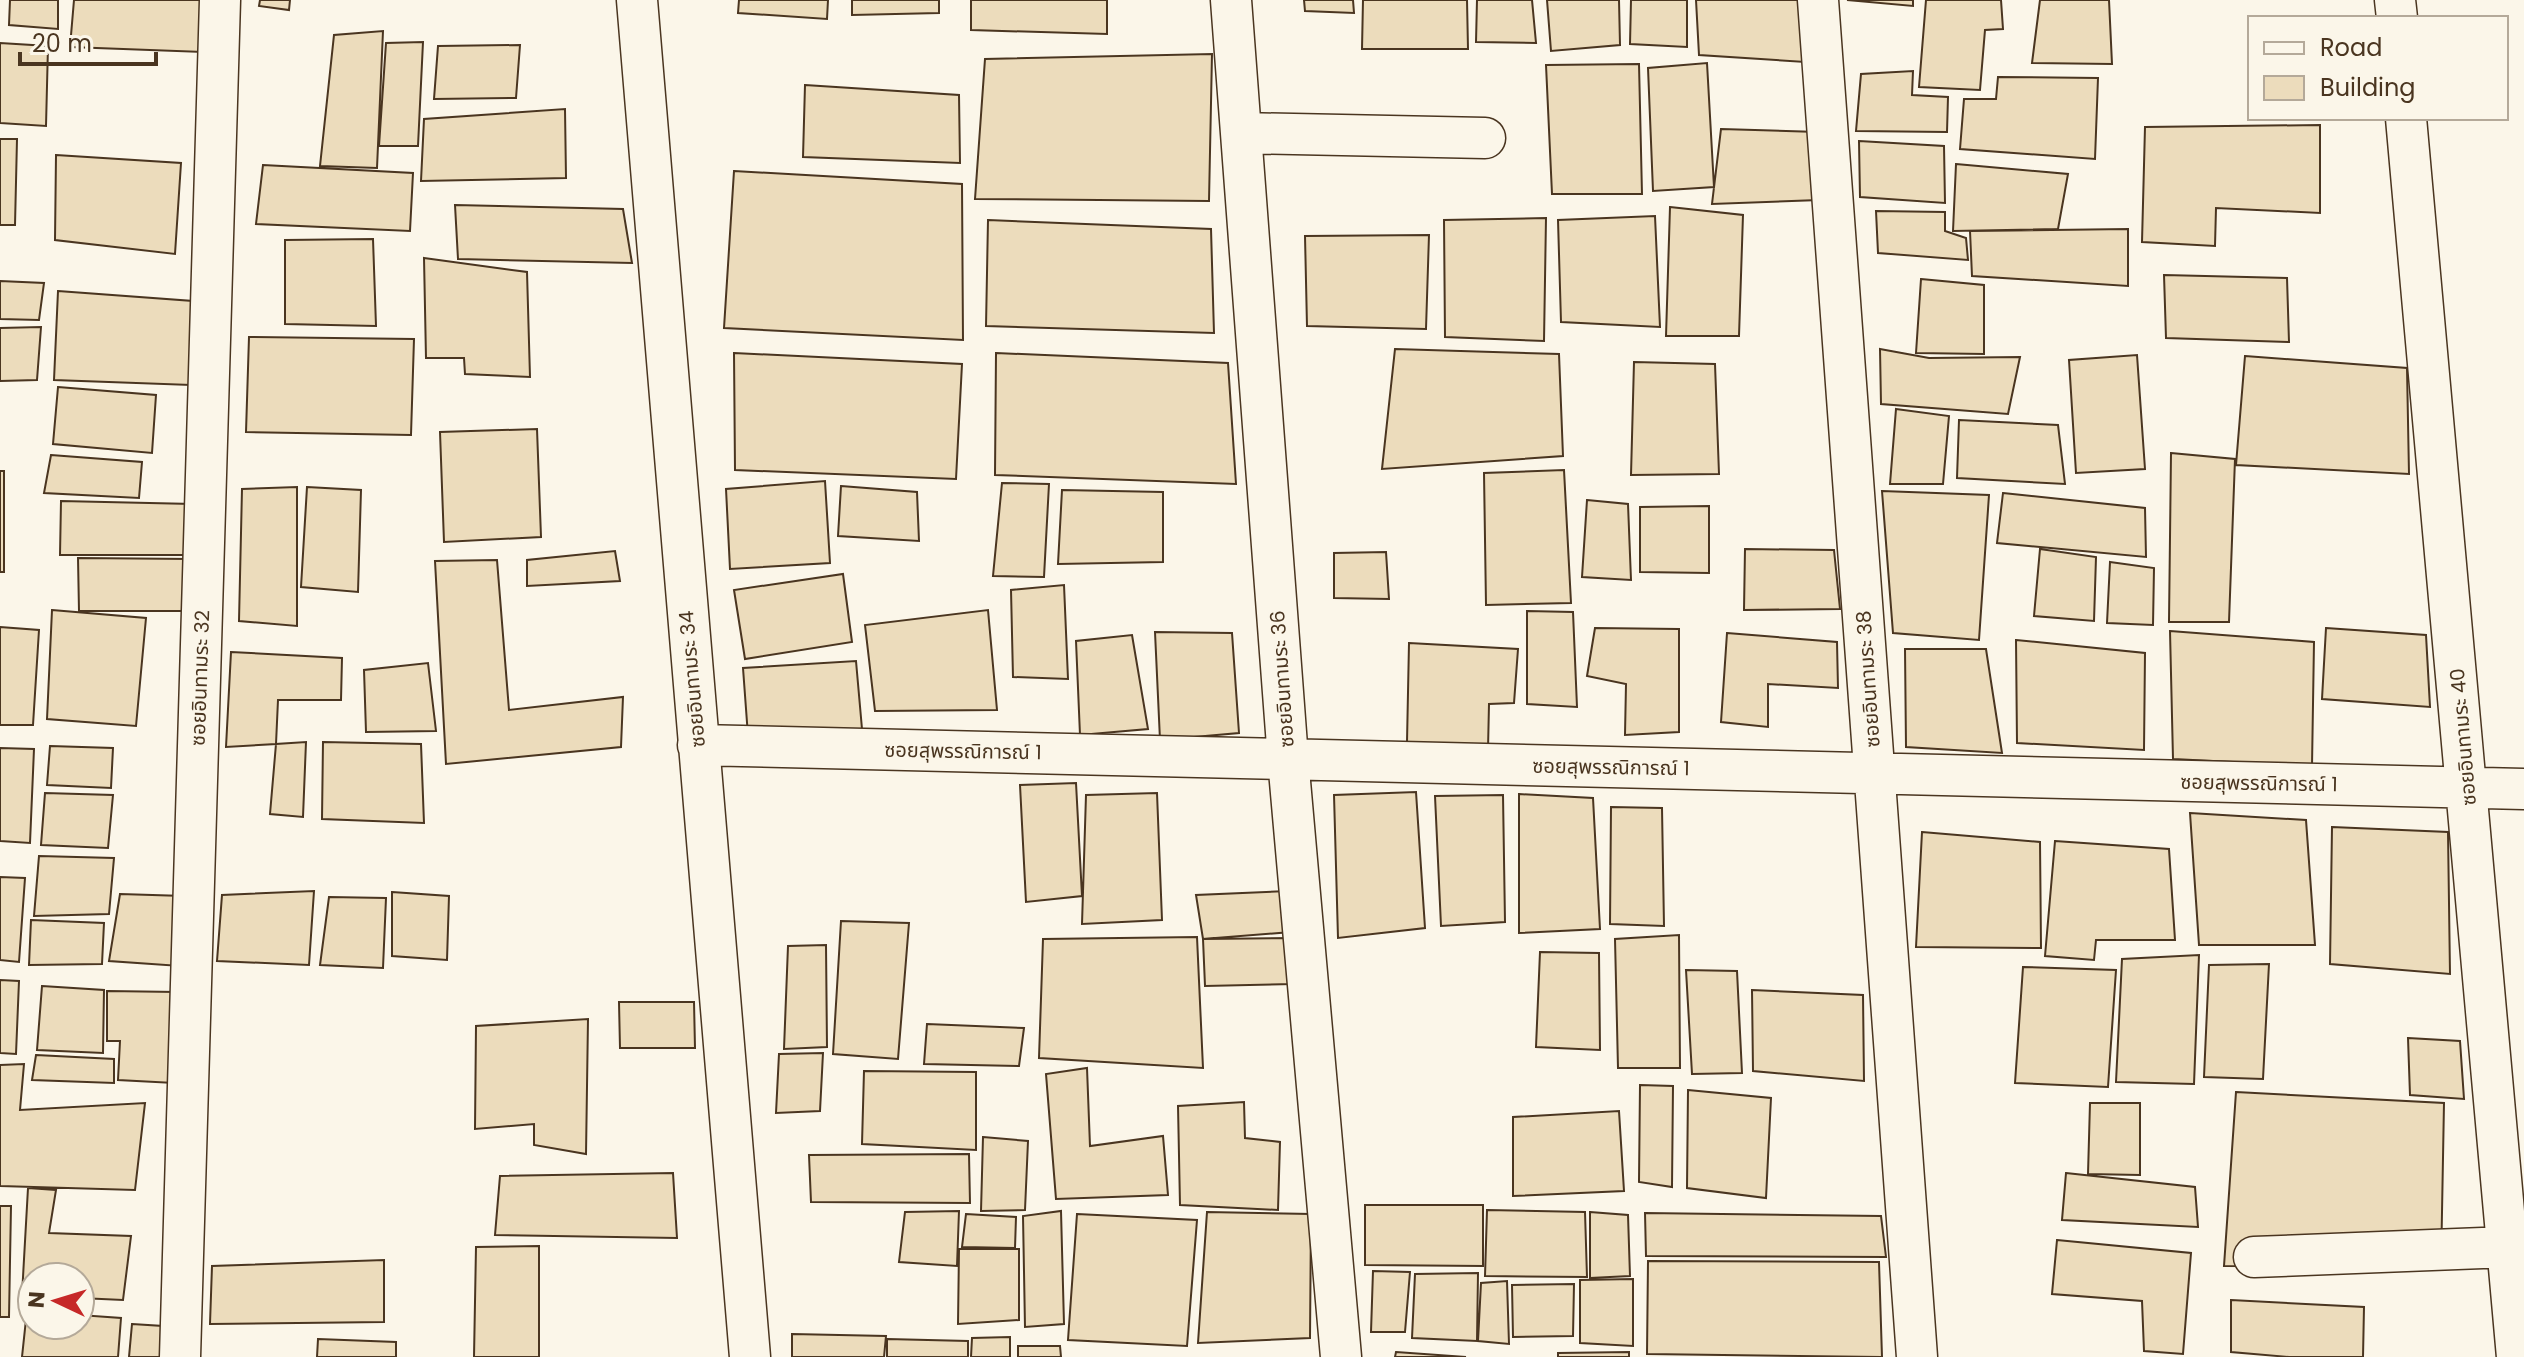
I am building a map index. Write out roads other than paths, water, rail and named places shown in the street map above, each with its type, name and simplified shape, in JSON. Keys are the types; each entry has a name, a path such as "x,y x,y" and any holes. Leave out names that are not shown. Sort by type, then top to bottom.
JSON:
{"street":[{"name":"ซอยอินทามระ 32","path":"180,1357 220,0"},
{"name":"ซอยอินทามระ 34","path":"637,0 750,1357"},
{"name":"ซอยอินทามระ 36","path":"1231,0 1288,759 1341,1357"},
{"name":"ซอยอินทามระ 38","path":"1818,0 1917,1357"},
{"name":"ซอยอินทามระ 40","path":"2406,120 2517,1357"},
{"path":"1241,133 1485,138"},
{"name":"ซอยสุพรรณิการณ์ 1","path":"698,745 2524,789"},
{"path":"2254,1257 2508,1247"}]}
